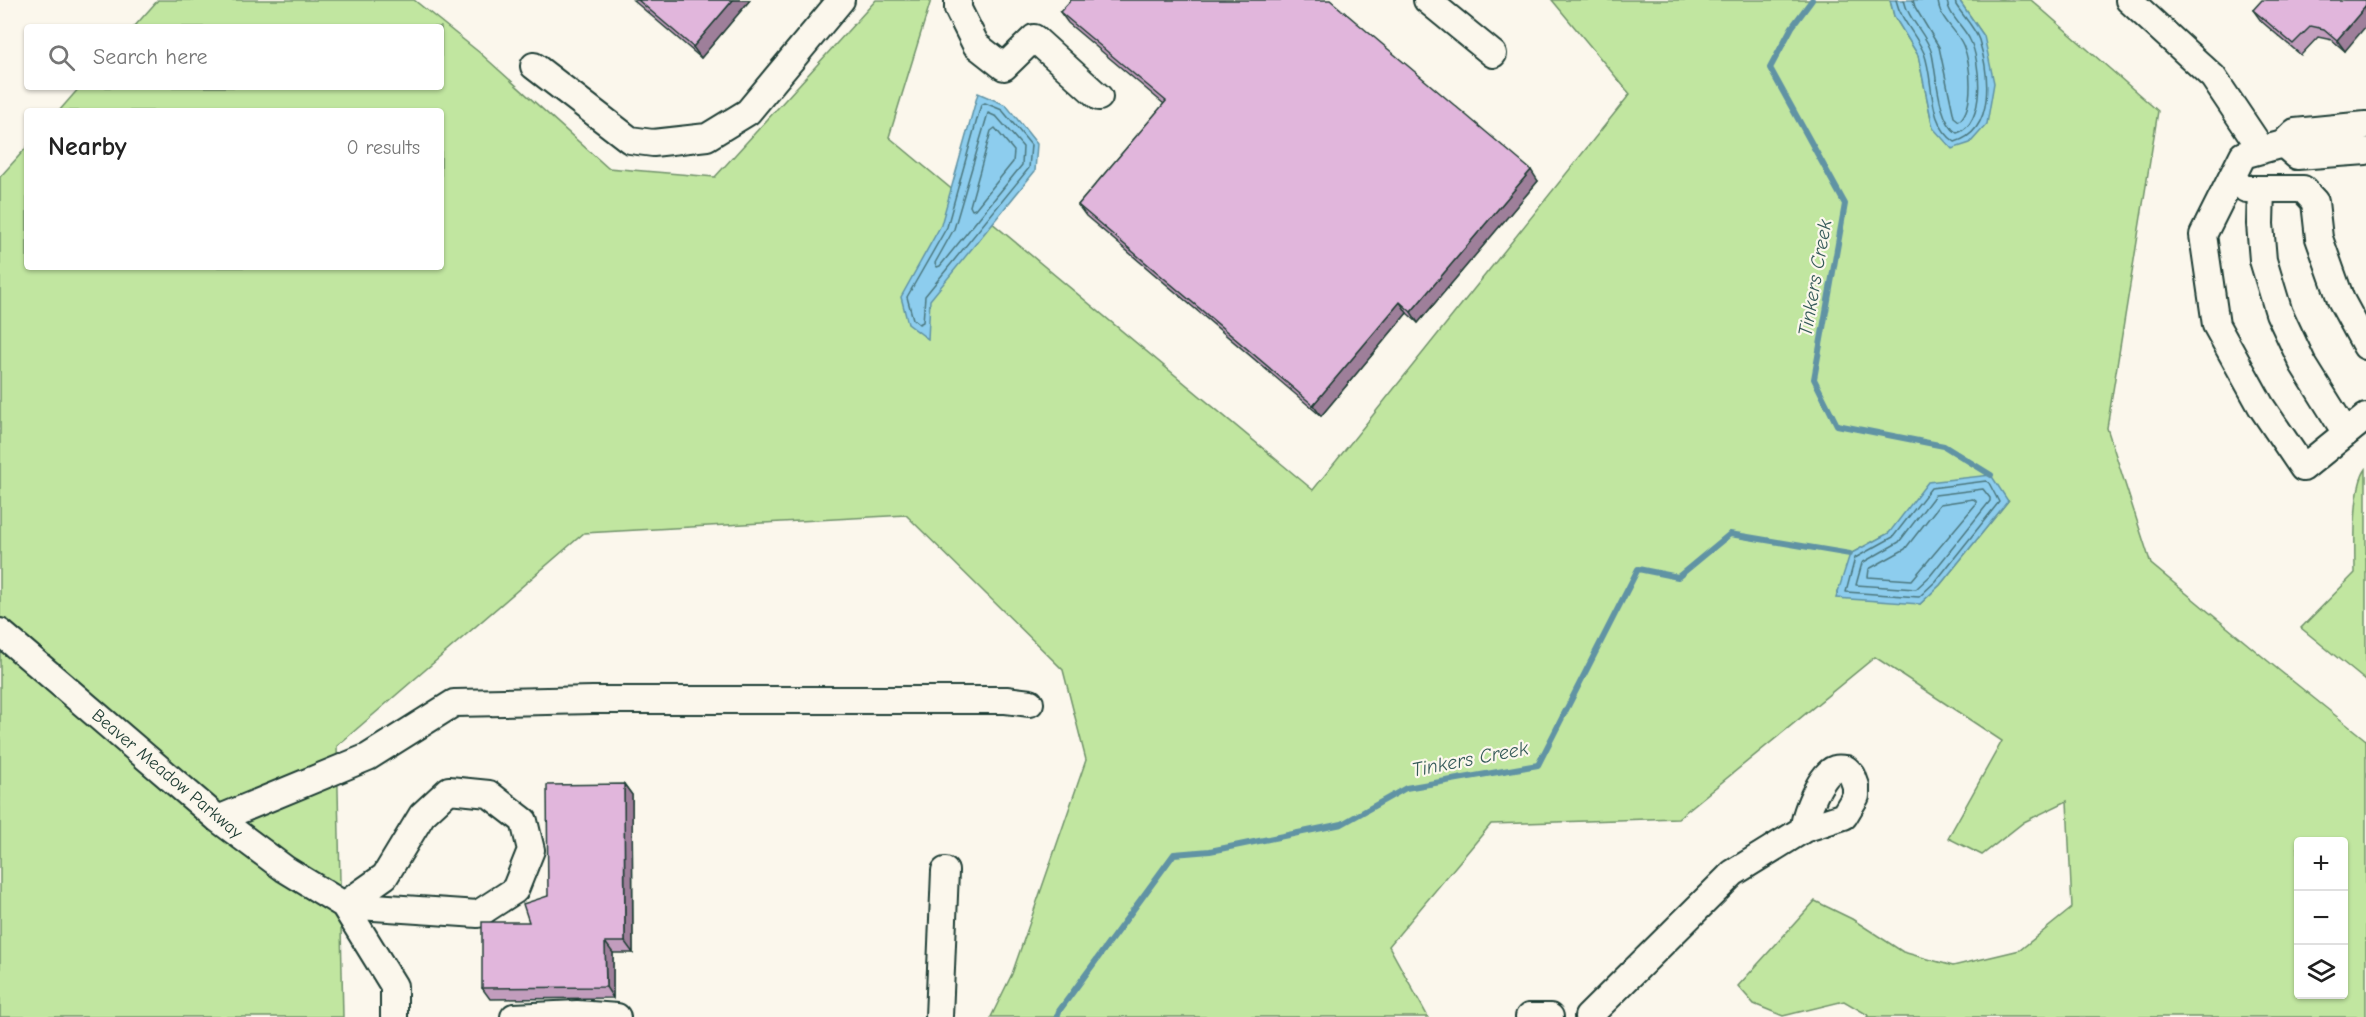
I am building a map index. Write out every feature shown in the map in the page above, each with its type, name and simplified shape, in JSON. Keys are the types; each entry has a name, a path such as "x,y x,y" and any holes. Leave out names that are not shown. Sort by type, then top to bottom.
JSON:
{"street":[{"path":"534,66 630,140 653,143 707,137 748,112 841,0"},
{"path":"958,0 958,9 976,45 1004,68 1034,38 1099,97"},
{"path":"1427,0 1493,54"},
{"path":"2129,0 2212,77 2273,147 2297,156 2366,151"},
{"path":"2366,126 2295,132 2273,147 2243,155 2203,235 2216,325 2262,406 2303,468 2366,417"},
{"path":"2228,188 2302,189 2315,202 2319,238 2341,300 2366,346"},
{"path":"2261,189 2260,224 2263,260 2279,313 2303,364 2346,433"},
{"name":"Beaver Meadow Parkway","path":"0,632 218,819 285,869 344,904"},
{"path":"218,819 368,757 454,703 593,700 1006,700 1030,703"},
{"path":"449,790 489,794 524,821 531,850 515,890 478,914 344,904 385,876 422,815 449,790"},
{"path":"1588,1017 1733,873 1804,829"},
{"path":"939,1017 945,871"},
{"path":"344,904 394,986 394,1017"},
{"path":"514,1017 577,1014 617,1017"},
{"path":"1528,1017 1550,1017"}],"green space":[{"path":"158,0 414,0 444,24 137,24"},
{"path":"876,0 931,0 889,137 1313,490 1630,94 1552,0 1890,0 1894,16 1918,55 1933,128 1984,36 1959,0 2031,0 2158,111 2107,428 2151,564 2366,740 2366,1017 1867,1017 1868,1015 1844,1001 1783,1016 1754,1004 1738,986 1815,901 1852,919 1903,952 1953,966 2020,950 2072,908 2067,801 2024,822 1982,855 1948,838 2002,741 1875,657 1678,818 1491,824 1389,946 1428,1017 991,1017 1012,974 1086,760 1063,670 906,515 584,533 337,746 343,1017 0,1017 0,177 24,150 24,270 444,270 444,108 62,108 77,90 444,90 444,24 480,53 608,168 715,177","holes":["2008,501 1940,585 1920,604 1850,554 1889,533"]},
{"path":"2366,469 2366,681 2301,628 2355,573 2356,504 2358,490"}],"water":[{"path":"1890,0 1959,0 1984,36 1994,83 1987,124 1970,143 1952,149 1933,128 1918,55 1894,16"},
{"path":"978,93 1006,105 1037,144 1035,171 930,300 928,339 908,324 901,297 941,225"},
{"path":"1991,475 2008,501 1940,585 1920,604 1836,598 1850,554 1889,533 1928,482"}],"building":[{"path":"638,0 733,0 693,47"},
{"path":"1071,0 1330,0 1531,170 1411,312 1400,302 1313,405 1078,205 1166,101 1060,12"},
{"path":"2262,0 2366,0 2366,6 2337,40 2324,29 2311,26 2293,44 2253,10"},
{"path":"624,784 625,942 605,942 606,987 482,988 482,922 529,922 523,904 548,896 547,785"}],"waterway":[{"name":"Tinkers Creek","path":"1812,0 1792,27 1770,68 1845,204 1814,379 1837,425 1944,446 1991,475"},
{"name":"Tinkers Creek","path":"1057,1017 1059,1011 1174,854 1210,851 1342,824 1406,788 1538,765 1638,569 1678,577 1730,534 1850,554"}]}
